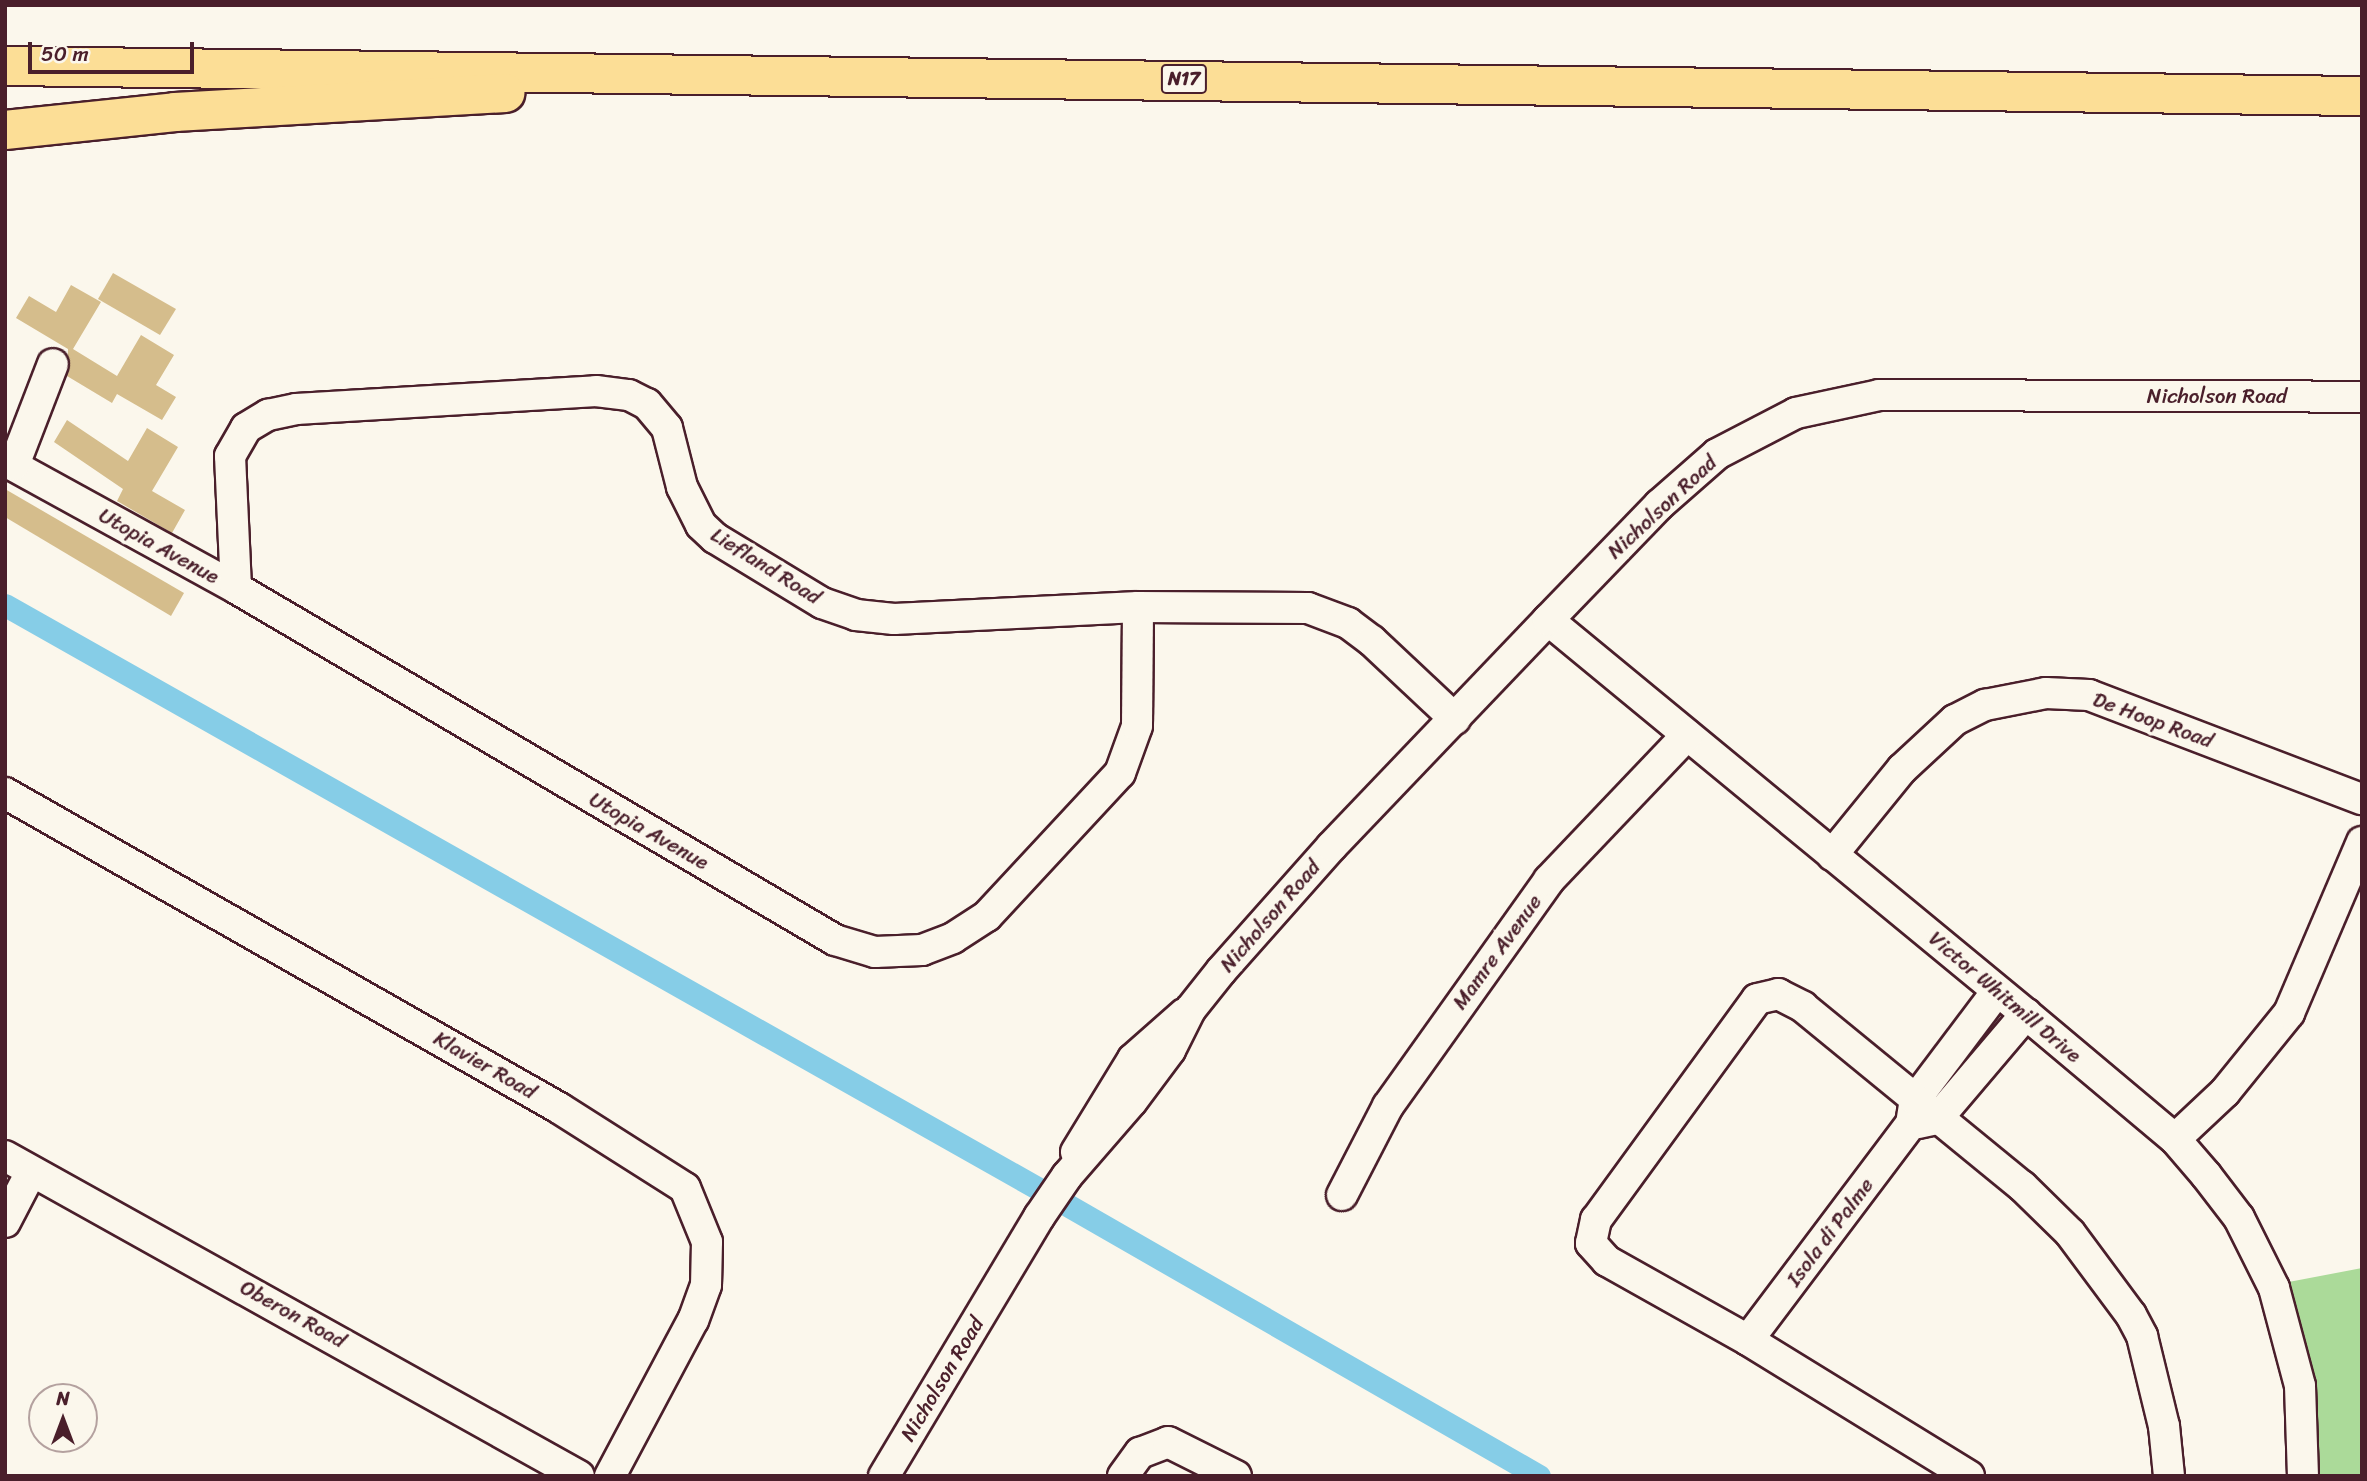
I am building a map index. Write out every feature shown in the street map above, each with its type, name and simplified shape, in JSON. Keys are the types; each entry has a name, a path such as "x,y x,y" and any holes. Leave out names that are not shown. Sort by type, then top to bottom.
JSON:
{"highway":[{"name":"N17","path":"5,66 814,74 2362,96"},
{"path":"5,130 176,112 814,74"}],"street":[{"path":"9,463 53,364"},
{"name":"Liefland Road","path":"236,588 230,456 246,428 268,415 296,409 596,391 629,395 647,404 667,428 682,487 701,525 715,538 822,604 856,615 894,619 1138,607 1278,606 1328,613 1372,641 1455,719"},
{"name":"Nicholson Road","path":"884,1476 1067,1176 1088,1126 1133,1059 1190,1010 1286,896 1659,505 1717,454 1766,426 1829,403 1924,394 2362,397"},
{"name":"Utopia Avenue","path":"9,463 236,588 835,940 898,954 953,939 987,916 1120,773 1137,726 1138,607"},
{"name":"Victor Whitmill Drive","path":"1548,620 2175,1139 2239,1218 2274,1288 2300,1386 2303,1476"},
{"name":"De Hoop Road","path":"1832,855 1902,769 1955,720 1985,705 2046,693 2088,695 2362,799"},
{"name":"Mamre Avenue","path":"1342,1195 1388,1106 1549,880 1687,735"},
{"name":"Klavier Road","path":"5,793 559,1108 685,1188 707,1242 706,1285 693,1320 610,1476"},
{"path":"2175,1139 2265,1047 2289,1013 2362,842"},
{"name":"Isola di Palme","path":"1748,1340 1921,1114 1997,991"},
{"path":"1969,1476 1748,1340 1607,1261 1591,1243 1596,1220 1748,1006 1767,994 1784,996 1803,1007 1921,1114 2052,1212 2132,1315 2153,1378 2169,1476"},
{"name":"Isola di Palme","path":"1921,1114 2026,1014"},
{"name":"Oberon Road","path":"5,1156 243,1286 579,1476"},
{"path":"5,1222 31,1172"},
{"path":"1123,1476 1140,1453 1167,1442 1236,1476"}],"green space":[{"path":"2362,1268 2362,1476 2301,1476 2284,1283"}],"building":[{"path":"113,273 176,309 160,335 98,299"},
{"path":"71,285 101,302 73,349 117,376 141,335 174,355 156,385 176,397 162,420 117,394 112,403 67,376 68,349 16,318 29,296 56,312"},
{"path":"67,420 128,461 147,428 178,447 152,491 185,510 172,533 117,501 123,489 54,442"},
{"path":"5,489 184,593 171,616 5,517"}],"waterway":[{"path":"5,605 1037,1188"},
{"path":"1069,1206 1539,1476"}]}
